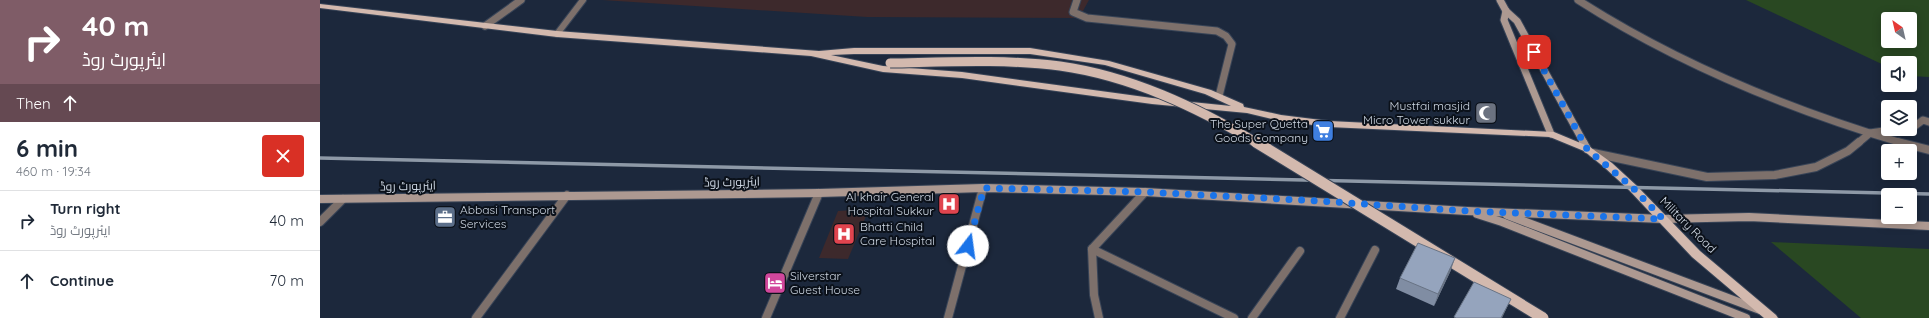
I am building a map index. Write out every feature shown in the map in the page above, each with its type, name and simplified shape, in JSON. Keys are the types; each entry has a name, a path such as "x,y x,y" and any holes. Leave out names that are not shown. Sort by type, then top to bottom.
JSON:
{"main road":[{"path":"1500,0 1506,11 1517,20 1590,151"},
{"path":"320,6 557,34 814,54 890,63 998,62 1032,64 1068,68 1115,77 1182,102 1236,129 1392,223 1544,318"},
{"path":"814,54 883,69 962,75 1152,101 1248,110 1281,118 1329,124 1551,134 1504,20 1506,11"},
{"path":"814,54 854,51 1030,51 1106,63 1162,78 1219,96 1248,110"},
{"name":"Military Road","path":"1551,134 1590,151 1633,188 1696,254 1769,315"},
{"name":"ایئرپورٹ روڈ","path":"320,199 819,193 984,188 1145,192 1320,201 1467,211"},
{"path":"1467,211 1663,219 1749,218 1929,226"},
{"path":"1467,211 1502,222 1746,318"},
{"path":"1501,212 1769,315"}],"street":[{"path":"485,26 521,0"},
{"path":"1077,0 1073,12 1087,18 1217,31 1223,33 1228,37 1232,44 1219,96"},
{"path":"1578,0 1614,24 1679,58 1731,82 1806,111 1870,133 1929,150"},
{"path":"1917,124 1923,120 1929,122"},
{"path":"1590,151 1707,177 1775,175 1816,166 1848,151 1870,133 1881,131"},
{"path":"948,318 984,188"},
{"path":"1099,318 1094,295 1092,249 1145,192"},
{"path":"766,318 819,193"},
{"path":"476,318 567,195"},
{"path":"320,222 343,199"},
{"path":"1092,249 1234,318"},
{"path":"1340,318 1375,250"},
{"path":"1252,318 1300,251"}],"lane":[{"path":"557,34 583,0"}],"shaded area":[{"path":"602,0 1089,0 1079,18 867,17"},
{"name":"Bhatti Child Care Hospital","path":"869,209 848,259 819,258 838,211"}],"green space":[{"path":"1746,0 1929,0 1929,77 1917,76 1917,56 1881,56 1881,64"},
{"path":"1771,242 1929,249 1929,318 1861,318"}],"building":[{"path":"1418,243 1455,258 1438,294 1400,278"},
{"path":"1474,282 1511,299 1501,318 1454,317"}],"railway":[{"path":"320,158 1929,194"}],"place":[{"name":"Mustfai masjid Micro Tower sukkur","path":"1486,113"},
{"name":"The Super Quetta Goods Company","path":"1323,131"},
{"name":"Al khair General Hospital Sukkur","path":"949,204"},
{"name":"Abbasi Transport Services","path":"445,217"},
{"name":"Bhatti Child Care Hospital","path":"844,234"},
{"name":"Silverstar Guest House","path":"775,283"}],"route":[{"path":"968,246 984,188 1145,192 1320,201 1467,211 1663,219 1633,188 1608,165 1587,149 1534,52"}]}
